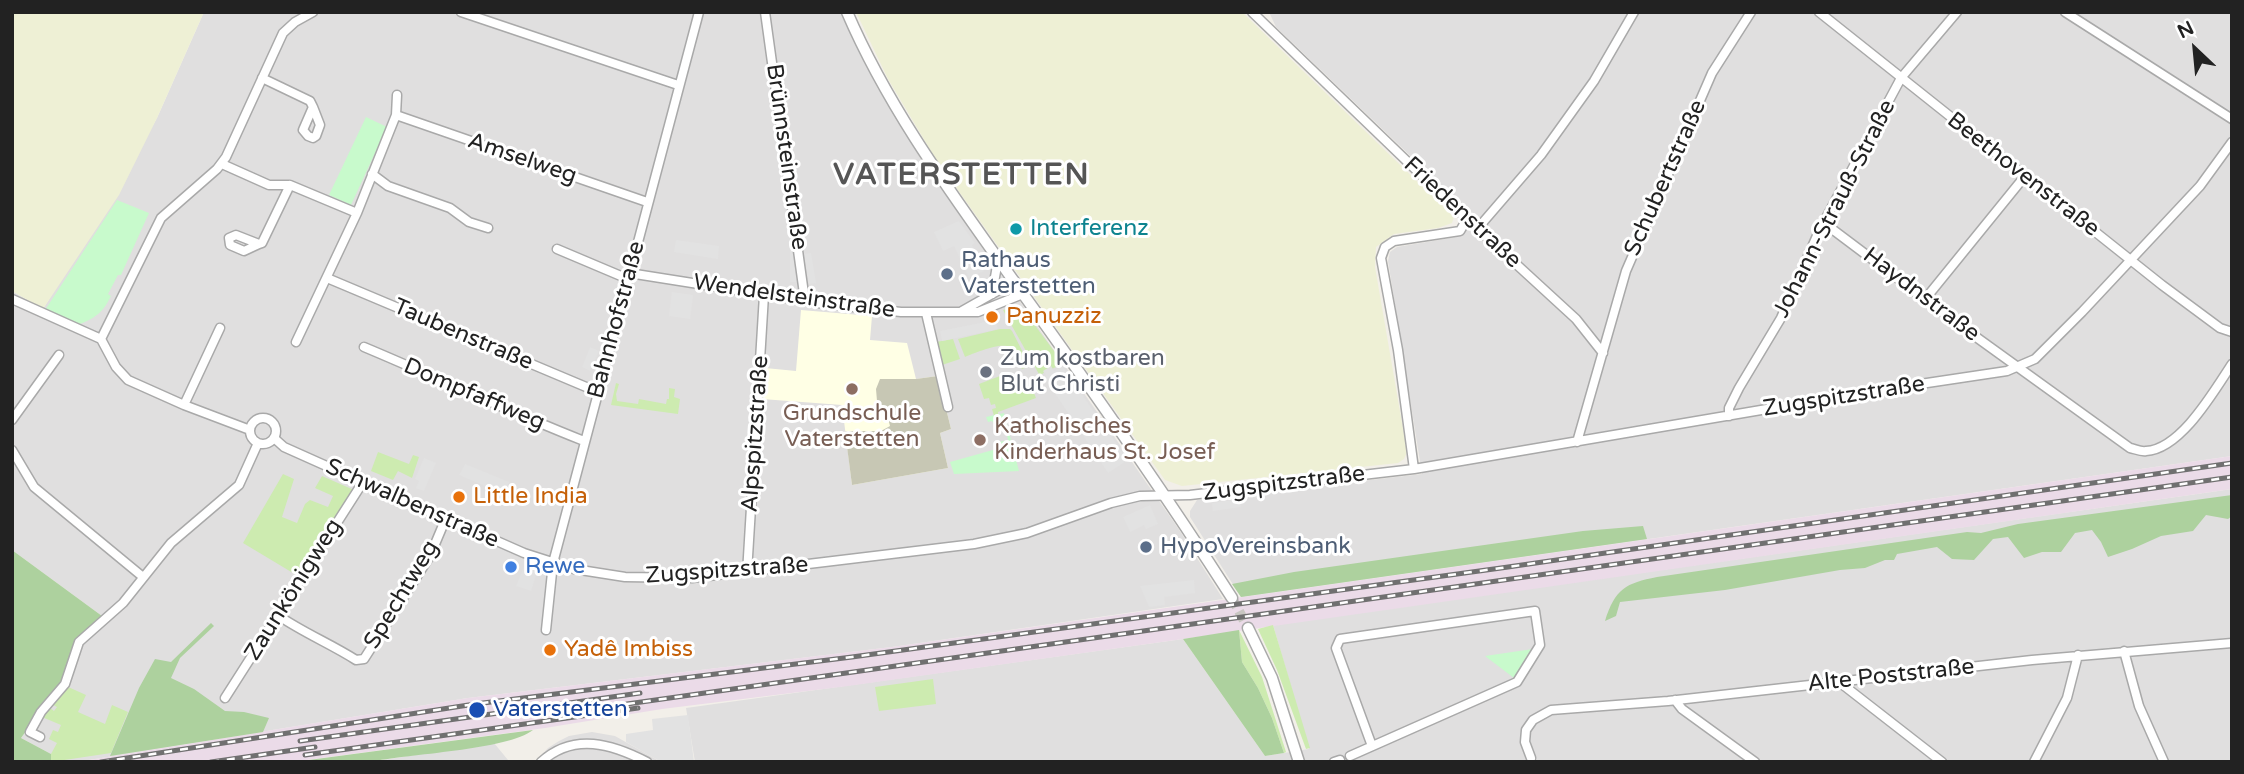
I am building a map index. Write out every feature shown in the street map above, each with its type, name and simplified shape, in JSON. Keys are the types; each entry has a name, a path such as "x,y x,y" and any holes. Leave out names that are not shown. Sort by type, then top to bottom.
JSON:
{"street":[{"path":"12,299 101,339 161,218 222,164 283,33 295,22 313,12"},
{"path":"461,12 678,85"},
{"name":"Bahnhofstraße","path":"546,631 553,563 699,12"},
{"name":"Brünnsteinstraße","path":"765,12 806,301"},
{"path":"847,12 881,83 905,123 998,260 1166,494 1232,598"},
{"name":"Friedenstraße","path":"1252,12 1467,219 1576,319 1603,352"},
{"path":"1478,228 1541,155 1594,81 1634,12"},
{"name":"Schubertstraße","path":"1603,352 1626,271 1712,73 1751,12"},
{"name":"Beethovenstraße","path":"1819,12 2208,321 2232,332"},
{"name":"Johann-Strauß-Straße","path":"1729,416 1729,408 1739,388 1781,318 1824,223 1901,78 1957,12"},
{"path":"2065,12 2232,120"},
{"path":"261,78 305,97 313,107"},
{"path":"296,342 357,213 396,115 397,95"},
{"name":"Amselweg","path":"396,115 648,202"},
{"name":"Zugspitzstraße","path":"553,563 574,569 660,579 747,573 992,541 1027,533 1111,503 1140,496 1195,494 1414,469 2007,372 2035,359 2044,350 2200,186 2232,142"},
{"path":"222,164 269,185 290,185 357,213"},
{"path":"372,174 387,186 450,208 469,222 488,228"},
{"path":"1926,298 2025,176"},
{"path":"259,244 262,243 290,185"},
{"path":"1414,469 1398,350 1381,258 1385,247 1394,241 1460,231 1467,219"},
{"name":"Haydnstraße","path":"1824,223 2018,367"},
{"name":"Wendelsteinstraße","path":"557,249 629,276 871,310 978,312 1023,294"},
{"path":"992,293 998,260"},
{"name":"Taubenstraße","path":"327,278 598,392"},
{"path":"960,313 1015,281"},
{"name":"Alpspitzstraße","path":"747,573 764,295"},
{"path":"926,313 948,407"},
{"path":"184,405 220,328"},
{"name":"Schwalbenstraße","path":"101,339 122,375 128,380 250,430 256,421 268,419 275,429 274,438 288,449 524,553 553,563"},
{"name":"Dompfaffweg","path":"364,348 460,387 531,421 584,441"},
{"path":"1577,442 1603,352"},
{"path":"12,420 59,355"},
{"path":"2018,367 2130,448 2145,452 2165,446 2180,435 2232,364"},
{"path":"250,430 253,439 258,443 267,443 274,438"},
{"path":"40,737 30,732 41,712 65,684 77,646 123,603 171,543 239,485 258,443"},
{"path":"12,450 34,487 143,577"},
{"name":"Zaunkönigweg","path":"225,698 363,482"},
{"name":"Spechtweg","path":"278,616 305,634 331,644 356,660 364,659 430,556 446,518"},
{"path":"1350,756 1517,682 1540,645 1535,611 1340,639 1336,648 1372,746"},
{"path":"1248,628 1272,678 1299,762"},
{"name":"Alte Poststraße","path":"1532,760 1525,742 1526,730 1533,720 1550,710 1675,700 2078,655 2232,643"},
{"path":"2124,651 2139,706 2164,762"},
{"path":"2034,762 2067,698 2078,655"},
{"path":"1838,681 1942,762"},
{"path":"1675,700 1682,709 1755,762"},
{"path":"541,762 554,752 573,744 590,742 609,745 647,762"}],"shaded area":[{"path":"12,12 204,12 119,195 43,309 12,291"},
{"path":"204,12 841,12 877,87 924,164 1178,528 1223,599 892,647 468,698 77,762 51,762 51,754 21,738 62,682 74,643 102,616 12,550 12,291 43,309 157,118"},
{"path":"856,12 1242,12 1454,217 1452,223 1438,228 1394,234 1376,247 1375,267 1407,452 1404,459 1398,463 1182,486 1165,480 935,158 888,79"},
{"path":"1269,12 2232,12 2232,456 1241,597 1190,517 1190,511 1197,500 1422,474 1388,261 1390,252 1397,247 1462,236 1475,218 1276,27"},
{"path":"959,221 975,243 972,245 984,271 969,278 954,246 943,251 934,232"},
{"path":"676,240 719,246 718,259 674,252"},
{"path":"795,250 801,282 790,282 790,251"},
{"path":"811,253 816,283 809,284 804,254"},
{"path":"672,292 693,295 690,319 669,316"},
{"path":"831,293 895,302 895,308 830,300"},
{"name":"Grundschule Vaterstetten","path":"801,310 872,316 870,340 907,343 916,379 938,376 951,429 940,433 948,468 852,485 842,405 762,399 765,368 796,371"},
{"path":"995,320 998,329 942,341 940,331"},
{"path":"590,347 599,351 590,371 582,367"},
{"path":"1051,366 1054,371 1062,366 1128,460 1108,473 1044,377 1046,375 1043,371"},
{"path":"938,376 951,429 940,433 948,468 852,485 845,431 881,431 890,426 877,401 876,389 880,379"},
{"path":"2232,456 2232,489 1183,639 307,760 77,762 468,698 892,647"},
{"path":"424,458 436,463 424,491 416,488 419,481 415,479"},
{"path":"465,464 509,482 504,494 459,475"},
{"path":"2232,489 2232,762 695,762 686,708 1183,639 1265,756 1309,749 1273,625"},
{"path":"1240,499 1241,507 1213,511 1212,503"},
{"path":"1150,505 1158,524 1146,529 1144,525 1130,532 1123,517"},
{"path":"526,561 539,566 531,591 516,586"},
{"path":"1194,580 1195,593 1164,597 1165,605 1149,607 1140,586"},
{"path":"688,715 694,762 661,762 626,742 626,734 653,730 652,719"},
{"path":"592,732 615,736 661,762 535,762 559,741 569,736"},
{"path":"494,743 508,760 514,762 369,762"}],"green space":[{"path":"366,117 387,127 351,205 329,195"},
{"path":"117,200 149,213 121,275 118,275 108,294 111,296 105,306 95,316 80,324 45,310"},
{"path":"1022,308 1063,363 1052,369 1051,366 1040,376 1003,310"},
{"path":"1000,329 1012,331 1030,366 1022,369 1014,352 1007,346 989,348 965,357 958,339"},
{"path":"953,339 960,359 942,365 936,342"},
{"path":"1000,376 1006,394 1031,386 1036,398 998,412 994,416 992,409 996,408 995,404 991,405 989,398 984,399 979,384"},
{"path":"616,383 619,384 617,401 638,404 639,399 666,404 669,388 675,389 674,397 680,399 678,414 611,405"},
{"path":"1004,413 1019,471 954,474 950,462 1000,448 999,442 1008,440 1004,422 994,424 992,421 988,422 986,417"},
{"path":"378,452 409,464 413,455 419,457 412,478 398,471 393,480 371,471"},
{"path":"283,474 294,479 282,517 297,523 305,504 310,500 328,507 333,496 315,488 322,476 354,490 298,576 243,543"},
{"path":"2232,495 2232,516 2228,519 2206,515 2193,531 2161,536 2108,557 2092,530 2075,533 2061,552 2042,552 2024,558 2008,537 1993,539 1974,560 1952,559 1937,547 1897,554 1894,560 1885,560 1865,568 1725,590 1620,602 1616,616 1605,621 1613,601 1623,589 1657,577 1967,532 1981,533 2018,524"},
{"path":"1643,526 1647,539 1241,597 1232,584 1294,572 1583,531"},
{"path":"12,550 102,616 75,643 62,682 21,738 51,754 51,762 12,762"},
{"path":"211,623 214,626 180,658 171,678 194,689 225,711 269,718 263,732 110,756 139,688 155,659 171,662"},
{"path":"1273,625 1310,748 1306,749 1277,670 1258,629"},
{"path":"1239,630 1262,677 1286,752 1284,753 1272,718 1242,662"},
{"path":"1239,630 1242,662 1272,718 1284,753 1265,756 1183,639"},
{"path":"1533,649 1514,678 1485,656"},
{"path":"933,679 936,704 879,711 875,687"},
{"path":"66,686 86,695 78,712 105,724 112,705 128,712 111,753 51,762 51,754 57,743 49,739 53,730 58,732 61,725 42,717 50,708 54,711 57,707 53,705"},
{"path":"533,730 520,737 480,747 370,762 294,762"}],"tunnel":[{"path":"1232,598 1248,628"}],"railway":[{"path":"101,762 475,704 852,657 1501,568 2232,463"},
{"path":"627,704 2232,477"},
{"path":"300,741 640,693"},
{"path":"305,755 638,708"},
{"path":"211,762 315,747"}],"place":[{"name":"Interferenz","path":"1016,229"},
{"name":"Rathaus Vaterstetten","path":"947,274"},
{"name":"Panuzziz","path":"992,317"},
{"name":"Zum kostbaren Blut Christi","path":"986,372"},
{"name":"Grundschule Vaterstetten","path":"852,389"},
{"name":"Katholisches Kinderhaus St. Josef","path":"980,440"},
{"name":"Little India","path":"459,497"},
{"name":"HypoVereinsbank","path":"1146,547"},
{"name":"Rewe","path":"511,567"},
{"name":"Yadê Imbiss","path":"550,650"},
{"name":"Vaterstetten","path":"477,710"}],"district":[{"name":"VATERSTETTEN","path":"962,176"}]}
